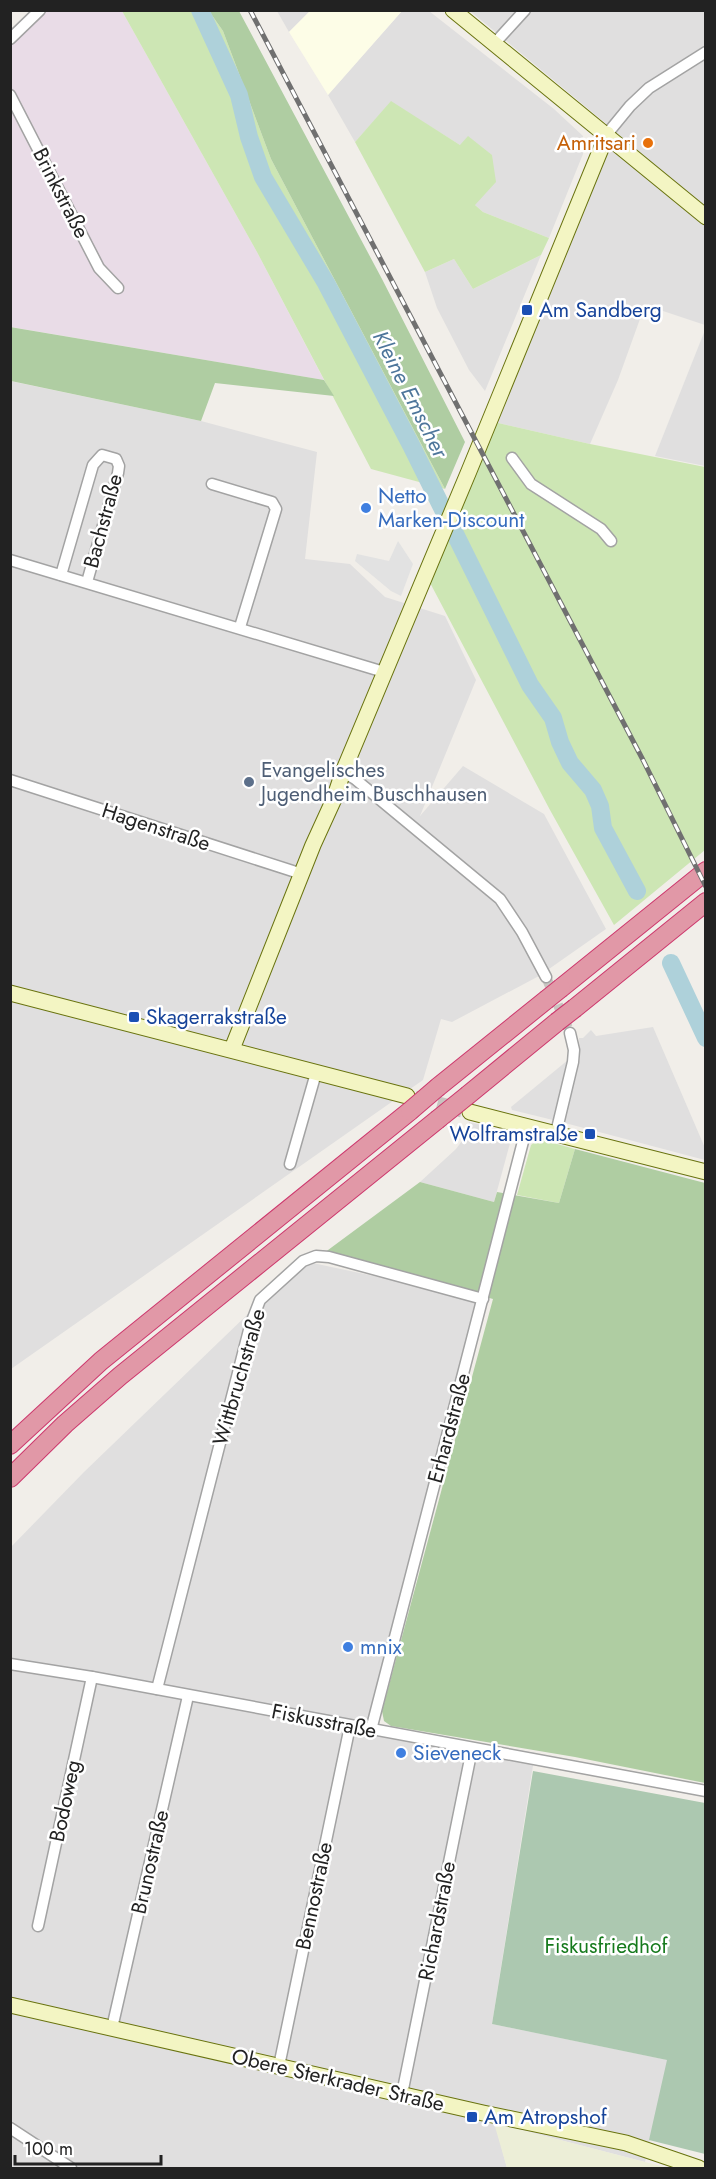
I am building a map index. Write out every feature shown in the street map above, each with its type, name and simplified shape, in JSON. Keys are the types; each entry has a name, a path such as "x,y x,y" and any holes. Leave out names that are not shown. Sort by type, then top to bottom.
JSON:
{"highway":[{"path":"10,1445 101,1361 408,1103 438,1087 705,871"},
{"path":"10,1478 64,1424 120,1376 437,1120 469,1103 564,1027 575,1008 705,902"}],"street":[{"path":"10,39 40,10"},
{"path":"453,10 607,134 705,217"},
{"path":"494,44 525,10"},
{"path":"232,1049 343,772 607,134 630,106 649,88 705,52"},
{"name":"Brinkstraße","path":"10,94 99,268 118,288"},
{"name":"Bachstraße","path":"61,575 93,465 102,455 116,459 119,466 87,582"},
{"path":"512,458 531,484 601,529 611,541"},
{"path":"212,484 272,502 276,509 240,627"},
{"name":"Bachstraße","path":"10,560 384,672"},
{"path":"343,772 355,779 500,899 522,932 546,977"},
{"name":"Hagenstraße","path":"10,780 302,874"},
{"path":"10,993 259,1056 316,1072 408,1103"},
{"path":"556,1133 574,1050 564,1027"},
{"path":"290,1164 316,1072"},
{"path":"469,1103 526,1126 705,1172"},
{"name":"Erhardstraße","path":"371,1730 526,1126"},
{"name":"Wittbruchstraße","path":"158,1689 249,1326 260,1300 303,1261 316,1256 329,1257 483,1299"},
{"name":"Fiskusstraße","path":"11,1664 158,1689 705,1791"},
{"name":"Bodoweg","path":"38,1926 92,1677"},
{"name":"Brunostraße","path":"112,2028 188,1696"},
{"name":"Bennostraße","path":"279,2066 350,1726"},
{"name":"Richardstraße","path":"402,2094 472,1749"},
{"name":"Obere Sterkrader Straße","path":"10,2005 626,2143 699,2169"},
{"path":"10,2128 71,2169"}],"shaded area":[{"path":"44,11 122,11 257,252 324,380 11,327 11,44"},
{"path":"277,11 310,11 289,32"},
{"path":"310,11 402,11 328,95 289,32"},
{"path":"402,11 429,11 554,109 583,136 583,154 549,238 483,212 475,205 460,145 391,102 355,142 328,95"},
{"path":"470,11 705,11 705,325 645,305 618,380 590,444 494,422 615,131"},
{"path":"541,255 485,391 469,370 437,308 425,272 454,259 473,289"},
{"path":"705,330 705,466 655,456"},
{"path":"10,381 201,421 317,452 305,559 350,564 385,597 445,616 476,680 420,816 463,766 544,814 606,929 539,976 452,1022 441,1019 423,1080 11,1369"},
{"path":"398,541 413,564 401,596 391,591 355,561 357,554 389,561"},
{"path":"653,1027 705,1148 705,1160 563,1121 580,1058 579,1038 583,1038 591,1030 596,1036"},
{"path":"568,1060 567,1075 556,1118 553,1120 512,1110 511,1107"},
{"path":"469,1122 510,1132 512,1136 494,1202 420,1182 456,1149 467,1134"},
{"path":"303,1261 483,1299 378,1724 535,1753 492,2024 668,2060 645,2162 495,2123 507,2168 11,2168 10,1548 84,1472"},
{"path":"494,2123 645,2162 668,2168 507,2168"}],"green space":[{"path":"122,11 209,11 223,31 271,159 445,489 371,469 257,252"},
{"path":"209,11 239,11 382,279 465,442 445,489 271,159 223,31"},
{"path":"391,101 460,145 468,136 492,155 496,182 475,205 483,212 549,238 541,255 473,289 454,259 425,272 355,142"},
{"path":"10,327 324,380 334,396 215,383 201,421 11,381"},
{"path":"494,422 705,467 705,850 614,925 550,810 428,579"},
{"path":"539,1139 575,1149 559,1203 517,1195 531,1145"},
{"path":"575,1149 705,1183 705,1783 575,1757 391,1726 384,1721 382,1711 493,1299 324,1253 420,1182 494,1202 497,1192 559,1203"},
{"name":"Fiskusfriedhof","path":"533,1771 705,1803 705,2154 649,2140 667,2060 492,2024"}],"waterway":[{"name":"Kleine Emscher","path":"200,10 239,95 249,137 263,177 326,283 411,445 530,685 553,718 560,742 570,763 593,790 600,806 603,828 637,891"},
{"name":"Kleine Emscher","path":"671,963 706,1038"}],"tunnel":[{"path":"546,977 570,1033"},
{"path":"415,1098 462,1110"}],"railway":[{"path":"250,10 643,760 706,887"}],"place":[{"name":"Amritsari","path":"648,143"},
{"name":"Am Sandberg","path":"527,310"},
{"name":"Netto Marken-Discount","path":"366,508"},
{"name":"Evangelisches Jugendheim Buschhausen","path":"249,782"},
{"name":"Skagerrakstraße","path":"134,1017"},
{"name":"Wolframstraße","path":"590,1134"},
{"name":"mnix","path":"348,1647"},
{"name":"Sieveneck","path":"401,1753"},
{"name":"Am Atropshof","path":"472,2117"}]}
